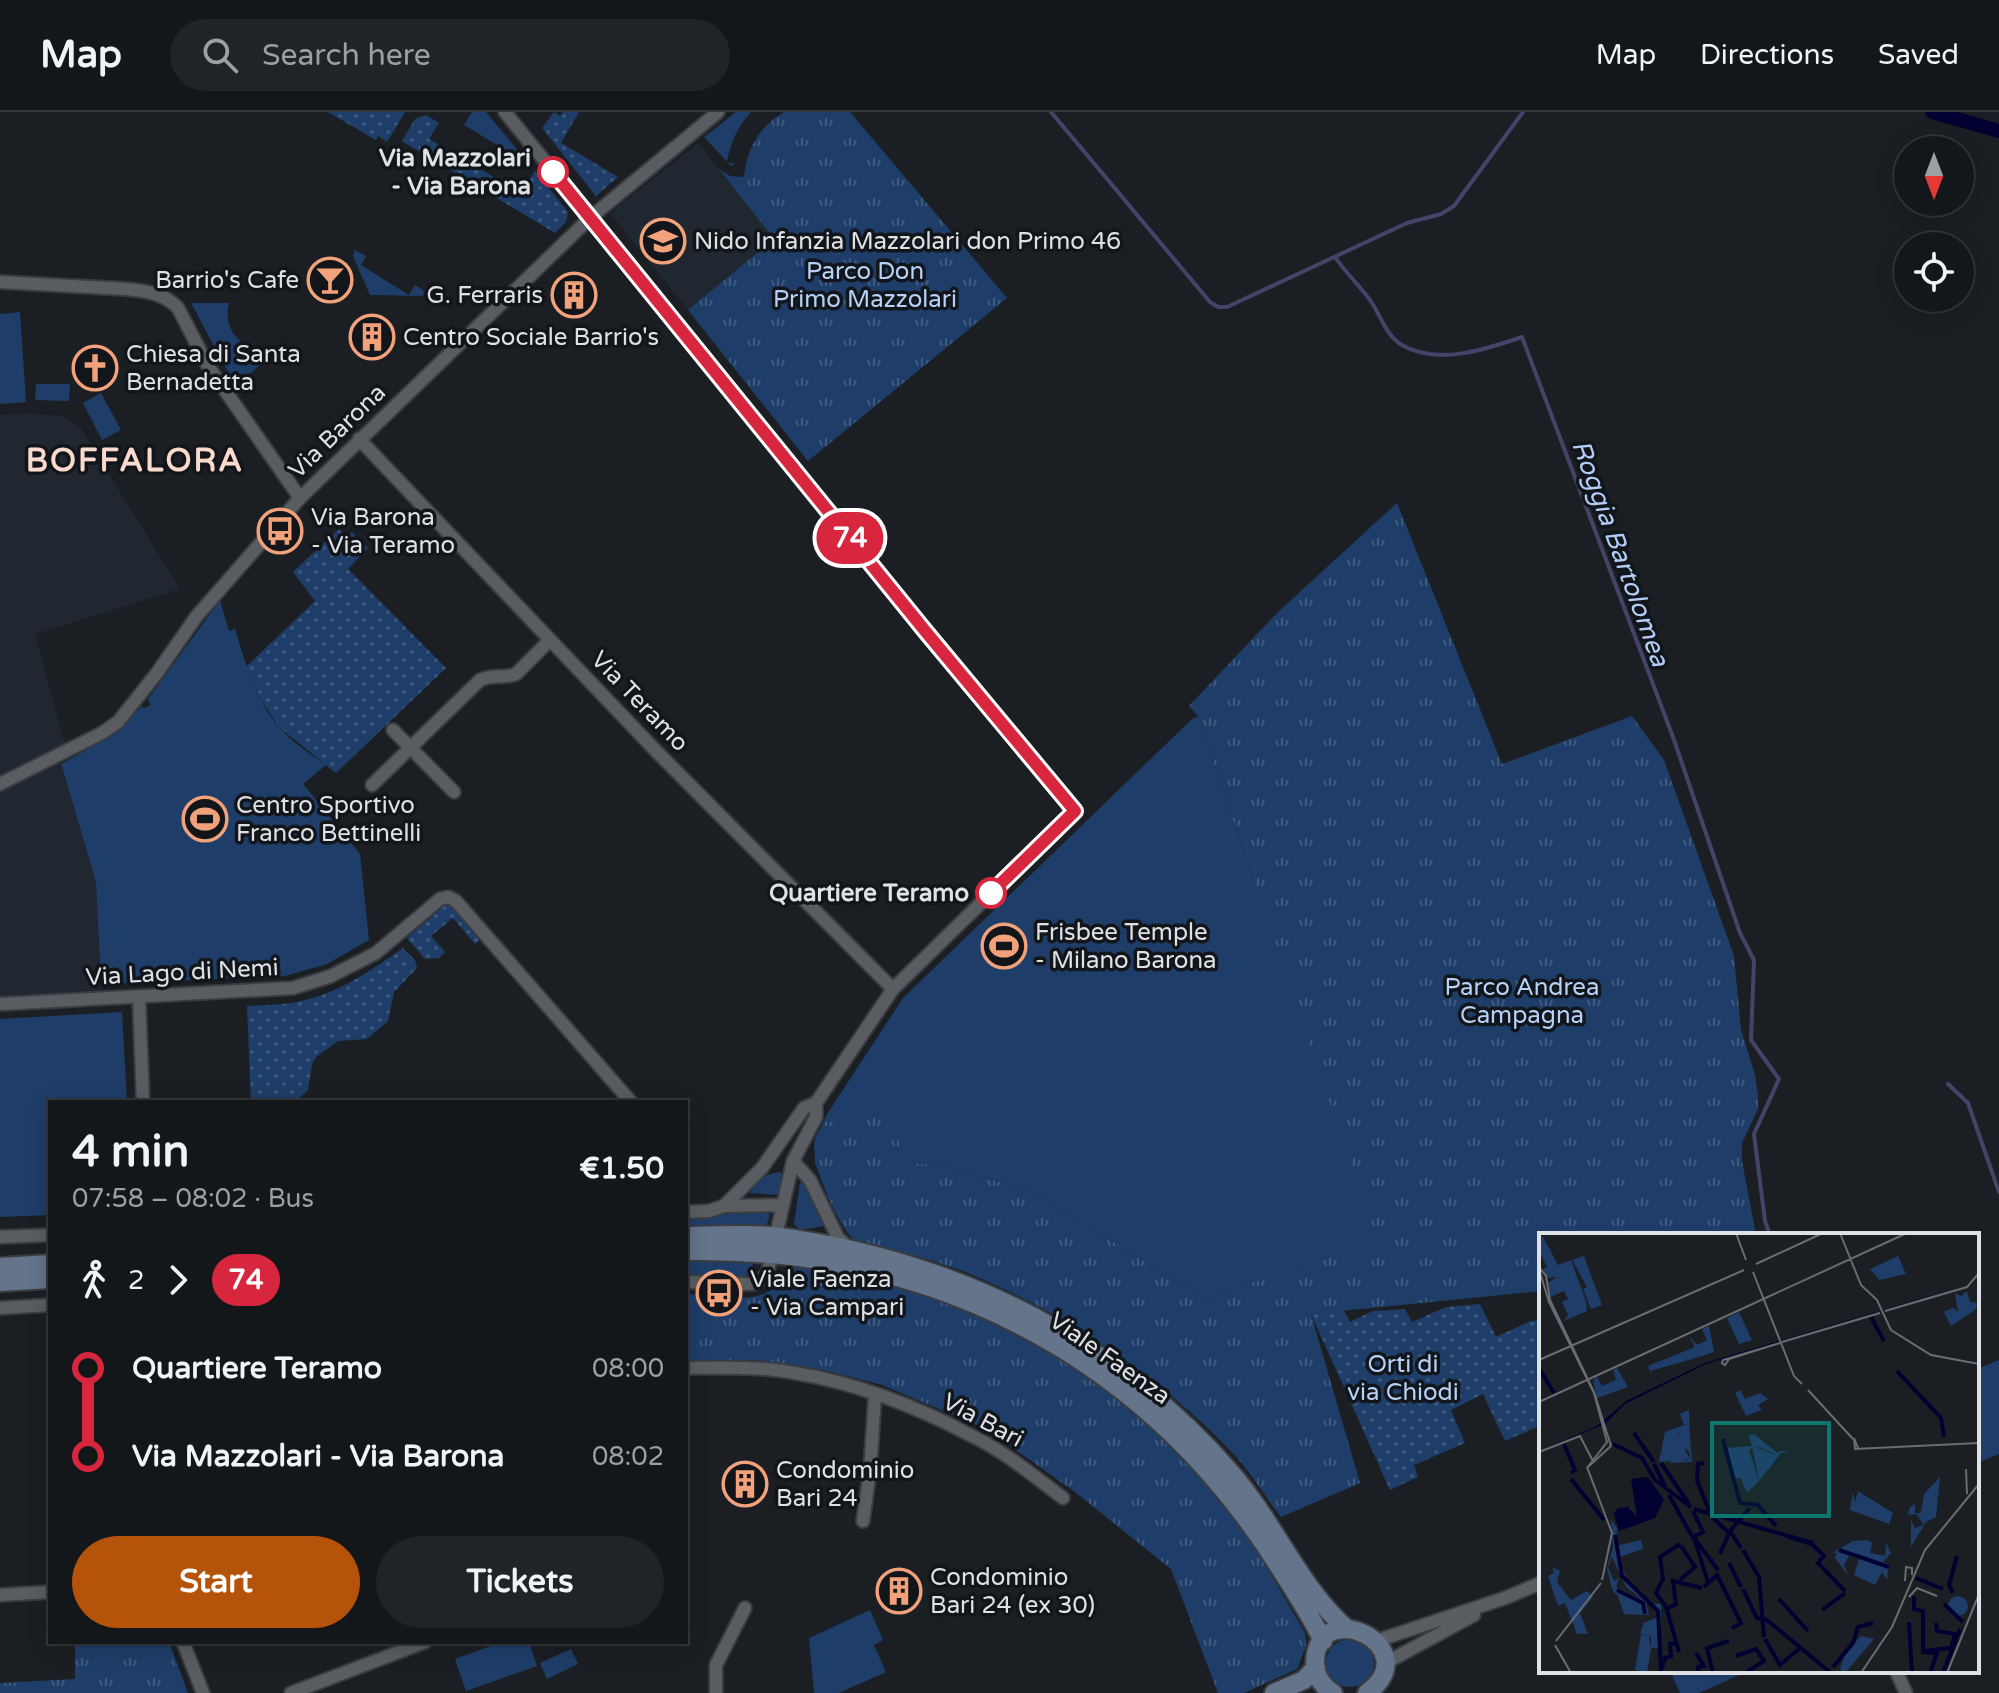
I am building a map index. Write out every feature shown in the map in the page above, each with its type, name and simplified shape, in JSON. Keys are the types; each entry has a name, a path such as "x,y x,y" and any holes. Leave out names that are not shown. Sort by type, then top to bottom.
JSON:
{"street":[{"path":"505,112 935,644 1075,811 893,989 816,1103 804,1108 762,1168 723,1206 709,1211 688,1212"},
{"name":"Via Barona","path":"0,784 118,722 196,617 300,498 590,218 718,112"},
{"path":"0,282 126,289 144,291 170,300 178,308 221,386 300,498"},
{"name":"Via Teramo","path":"359,439 735,832 893,989"},
{"path":"372,785 480,680 491,675 516,674 550,640"},
{"path":"393,730 454,792"},
{"name":"Via Lago di Nemi","path":"0,1004 273,991 312,983 376,953 440,899 448,897 456,901 629,1100"},
{"path":"139,997 143,1100"},
{"path":"688,1282 755,1283 767,1275 793,1161 817,1116 816,1103"},
{"path":"762,1168 793,1161"},
{"name":"Viale Faenza","path":"793,1161 810,1180 838,1238 848,1247 941,1275 997,1298 1079,1342 1139,1385 1179,1419 1234,1476 1275,1531 1327,1612 1347,1629"},
{"path":"688,1204 783,1205"},
{"path":"0,1237 48,1235"},
{"name":"Viale Faenza","path":"688,1236 860,1252"},
{"name":"Viale Faenza","path":"688,1251 774,1245 861,1267 947,1293 1015,1323 1096,1372 1165,1427 1234,1500 1323,1641"},
{"path":"0,1267 48,1264"},
{"path":"0,1282 48,1279"},
{"path":"0,1308 48,1305"},
{"name":"Via Bari","path":"688,1368 754,1368 793,1372 875,1395 980,1439 1063,1498"},
{"path":"863,1521 875,1395"},
{"path":"1376,1641 1539,1584"},
{"path":"0,1595 48,1592"},
{"path":"1375,1685 1391,1660 1505,1598"},
{"path":"716,1693 716,1665 745,1608"},
{"path":"1330,1693 1319,1679 1317,1652 1323,1641 1332,1634 1347,1629 1363,1632 1376,1641 1383,1655 1375,1685"},
{"path":"184,1644 203,1693"},
{"path":"291,1693 420,1644"},
{"path":"1274,1693 1304,1680 1316,1667"},
{"path":"1897,1673 1906,1693"}],"shaded area":[{"path":"698,143 775,239 688,310 610,213"},
{"path":"0,415 62,416 80,427 180,589 35,634 66,749 0,783"},
{"path":"58,756 96,882 101,997 0,1001 0,785"}],"green space":[{"path":"328,112 405,112 387,142 378,136 376,140"},
{"path":"472,112 486,112 521,154 518,158 464,125"},
{"path":"554,112 560,116 563,112 579,112 561,143 618,177 596,196 542,128"},
{"path":"736,112 751,112 735,135 727,162 704,137"},
{"name":"Parco Don Primo Mazzolari","path":"784,112 850,112 1007,298 808,461 688,310 774,239 720,170 730,176 744,177 756,139 768,124"},
{"path":"426,115 439,123 429,139 521,193 535,171 568,212 566,222 555,233 402,141 415,119"},
{"path":"355,250 366,256 361,265 409,295 415,285 424,291 423,296 370,295 353,256"},
{"path":"191,303 229,303 229,324 239,340 255,349 276,350 236,387"},
{"path":"20,312 26,402 0,404 0,314"},
{"path":"36,384 70,384 69,401 35,400"},
{"path":"101,393 121,430 102,440 83,403"},
{"name":"Parco Andrea Campagna","path":"1397,503 1502,764 1632,716 1664,760 1734,956 1741,1030 1758,1096 1758,1109 1742,1143 1742,1161 1756,1233 1539,1233 1539,1291 1311,1314 1360,1483 1281,1517 1243,1465 1209,1430 1146,1376 1111,1351 1002,1288 923,1258 853,1239 839,1220 826,1191 814,1149 815,1139 825,1122 880,1115 913,1163 949,1167 1030,1191 1206,1299 1376,1240 1198,716 1189,706 1277,613"},
{"path":"339,529 346,537 352,532 368,548 348,569 446,668 336,773 280,728 261,700 246,667 315,601 293,572"},
{"name":"Centro Sportivo Franco Bettinelli","path":"220,600 229,631 235,629 265,708 287,735 326,765 303,784 360,854 369,940 327,964 285,976 101,984 96,882 61,764 111,736 142,706 151,705 148,699"},
{"path":"1198,716 1377,1240 1206,1299 1030,1191 949,1167 873,1159 823,1183 815,1163 815,1141 827,1114 903,998"},
{"path":"452,904 482,938 475,944 453,918 431,936 445,952 439,958 425,959 407,938 445,905"},
{"path":"403,948 415,960 417,968 394,992 388,1021 367,1039 338,1041 316,1057 308,1090 297,1100 251,1100 247,1006 312,998 366,973"},
{"path":"122,1012 127,1100 48,1100 48,1215 0,1217 0,1019"},
{"path":"780,1172 783,1176 777,1195 750,1193 761,1178"},
{"path":"800,1182 804,1184 825,1226 800,1230 794,1224"},
{"path":"764,1210 770,1215 765,1230 688,1230 688,1214"},
{"path":"688,1256 755,1259 749,1274 741,1278 688,1275"},
{"path":"788,1265 861,1276 949,1303 1021,1335 1109,1391 1176,1448 1242,1525 1305,1633 1306,1646 1297,1669 1244,1693 1218,1693 1171,1569 1075,1492 986,1429 882,1385 824,1370 755,1360 688,1360 688,1294 752,1297 769,1291"},
{"name":"Orti di via Chiodi","path":"1480,1304 1496,1337 1539,1320 1539,1432 1537,1427 1505,1441 1483,1394 1451,1410 1465,1443 1414,1465 1418,1477 1390,1490 1311,1314 1343,1309 1350,1322 1373,1311 1405,1309 1412,1322 1446,1307"},
{"path":"1999,1360 1999,1454 1979,1462 1979,1368"},
{"path":"870,1610 883,1640 874,1645 886,1672 839,1693 814,1693 809,1638"},
{"path":"1350,1639 1367,1646 1374,1663 1367,1680 1350,1687 1333,1680 1326,1663 1333,1646"},
{"path":"75,1644 170,1644 188,1693 0,1693 0,1683 75,1679"},
{"path":"496,1644 530,1644 537,1666 466,1691 455,1659"},
{"path":"571,1649 578,1664 547,1679 540,1663"},
{"path":"1671,1673 1744,1673 1699,1693 1680,1693"}],"waterway":[{"path":"1051,112 1210,302 1218,307 1227,307 1407,223 1441,214 1454,206 1523,112"},
{"path":"1932,112 1999,131"},
{"name":"Roggia Bartolomea","path":"1335,257 1370,300 1391,336 1416,351 1446,355 1462,353 1522,337 1673,737 1740,933 1754,960 1751,1040 1779,1079 1754,1134 1765,1221 1769,1233"},
{"path":"1948,1084 1968,1103 1999,1192"}],"bus line":[{"name":"74","path":"553,172 1075,811 991,893"}],"place":[{"name":"Via Mazzolari - Via Barona","path":"553,172"},
{"name":"Nido Infanzia Mazzolari don Primo 46","path":"663,241"},
{"name":"Barrio's Cafe","path":"330,280"},
{"name":"G. Ferraris","path":"574,295"},
{"name":"Centro Sociale Barrio's","path":"372,337"},
{"name":"Chiesa di Santa Bernadetta","path":"95,368"},
{"name":"Via Barona - Via Teramo","path":"280,531"},
{"name":"Centro Sportivo Franco Bettinelli","path":"205,819"},
{"name":"Quartiere Teramo","path":"991,893"},
{"name":"Frisbee Temple - Milano Barona","path":"1004,946"},
{"name":"Viale Faenza - Via Campari","path":"719,1293"},
{"name":"Condominio Bari 24","path":"745,1484"},
{"name":"Condominio Bari 24 (ex 30)","path":"899,1591"}],"district":[{"name":"BOFFALORA","path":"135,460"}]}
